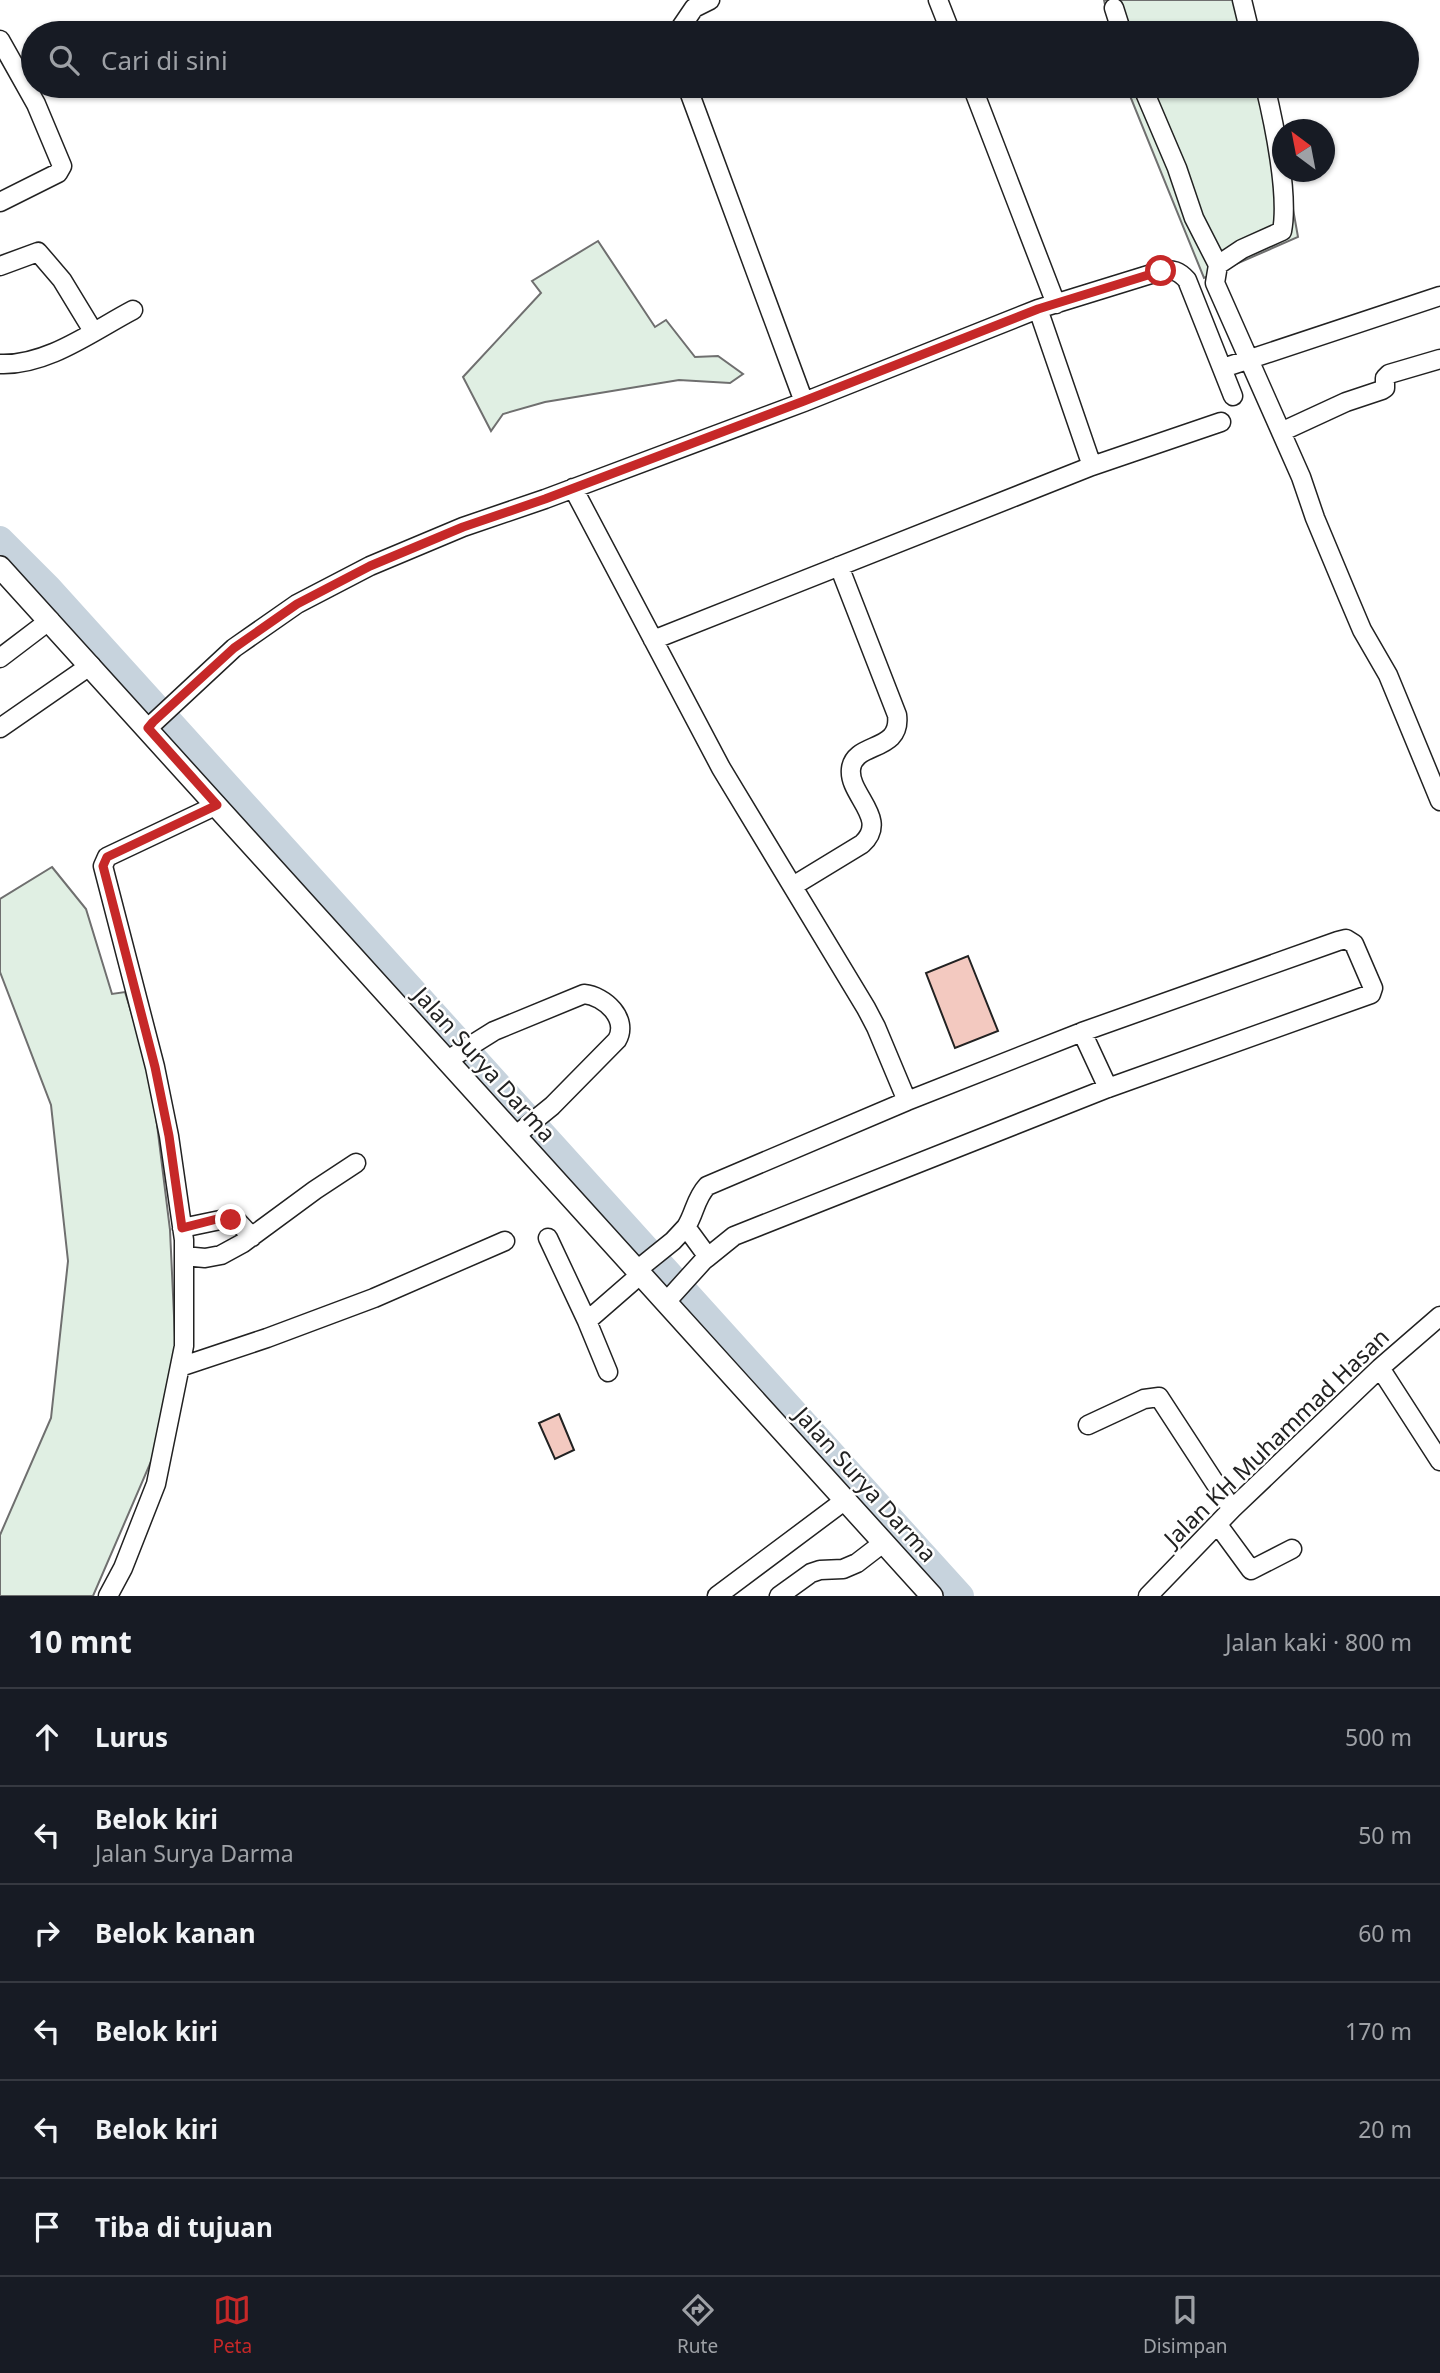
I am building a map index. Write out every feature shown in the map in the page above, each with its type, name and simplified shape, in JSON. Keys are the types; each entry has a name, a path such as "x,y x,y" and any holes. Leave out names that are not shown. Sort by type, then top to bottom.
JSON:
{"main road":[{"name":"Jalan Surya Darma","path":"0,567 150,725 217,805 670,1297 844,1501 932,1596"}],"street":[{"path":"685,21 694,8 710,0"},
{"path":"938,0 946,21"},
{"path":"1242,0 1247,21"},
{"path":"1114,8 1118,21"},
{"path":"0,40 21,77"},
{"path":"0,202 58,173 62,166 33,98"},
{"path":"691,98 804,401"},
{"path":"977,98 1056,304"},
{"path":"1147,98 1177,168 1194,218 1218,265 1215,282 1282,432 1348,597 1362,629 1388,675 1440,801"},
{"path":"1218,265 1235,252 1282,231 1283,189 1267,98"},
{"path":"0,267 38,252 62,280 93,331"},
{"path":"150,725 234,648 297,604 370,566 463,527 804,401 1038,309 1161,271 1176,271 1186,280 1233,396"},
{"path":"1223,368 1440,296"},
{"path":"1038,309 1092,466"},
{"path":"0,364 18,363 44,356 133,310"},
{"path":"1282,432 1346,402 1385,388 1385,378 1389,374 1440,359"},
{"path":"653,640 1092,466 1221,422"},
{"path":"573,488 721,768 866,1008 907,1101"},
{"path":"793,886 870,838 873,830 871,822 851,776 851,767 862,754 887,742 895,733 898,724 897,715 839,566"},
{"path":"0,658 50,620"},
{"path":"0,728 91,665"},
{"path":"108,1596 123,1568 156,1484 184,1346 184,1256 169,1136 155,1067 103,866 107,857 217,805"},
{"path":"587,1321 686,1227 696,1202 707,1186 907,1101 1082,1032 1338,941 1346,939 1354,944 1373,988 1370,994 1108,1088 734,1236 706,1258 670,1297"},
{"path":"450,1059 494,1031 584,994 595,995 605,1001 620,1022 622,1031 612,1045 552,1106 519,1133"},
{"path":"1082,1032 1108,1088"},
{"path":"184,1256 205,1258 221,1255 252,1237 356,1163"},
{"path":"182,1228 225,1219 239,1222 252,1237"},
{"path":"686,1227 706,1258"},
{"path":"548,1238 608,1372"},
{"path":"180,1367 373,1298 505,1241"},
{"name":"Jalan KH Muhammad Hasan","path":"1149,1596 1232,1509 1380,1368 1440,1316"},
{"path":"1380,1368 1440,1461"},
{"path":"1088,1424 1144,1399 1159,1397 1232,1509"},
{"path":"717,1596 844,1501"},
{"path":"1218,1524 1251,1570 1292,1549"},
{"path":"779,1596 811,1573 827,1568 844,1569 857,1563 883,1543"}],"green space":[{"path":"1104,0 1248,0 1254,21 1108,21"},
{"path":"1131,98 1273,98 1277,119 1272,119 1272,182 1288,182 1298,237 1204,278"},
{"path":"598,241 655,327 666,320 695,357 718,356 743,374 730,383 679,380 545,402 503,414 491,431 463,377 541,293 532,281"},
{"path":"52,867 86,909 112,994 125,992 151,1076 170,1230 176,1359 162,1436 93,1596 0,1596 0,1535 51,1418 68,1261 51,1105 0,972 0,899"}],"building":[{"path":"968,956 998,1031 955,1048 926,973"},
{"path":"559,1414 574,1450 555,1459 539,1423"}],"waterway":[{"path":"0,539 49,588 961,1596"}],"route":[{"path":"231,1220 217,1219 182,1228 169,1136 155,1067 103,866 107,857 217,805 148,728 153,722 234,648 297,604 370,566 463,527 545,499 804,401 1038,309 1161,271"}]}
